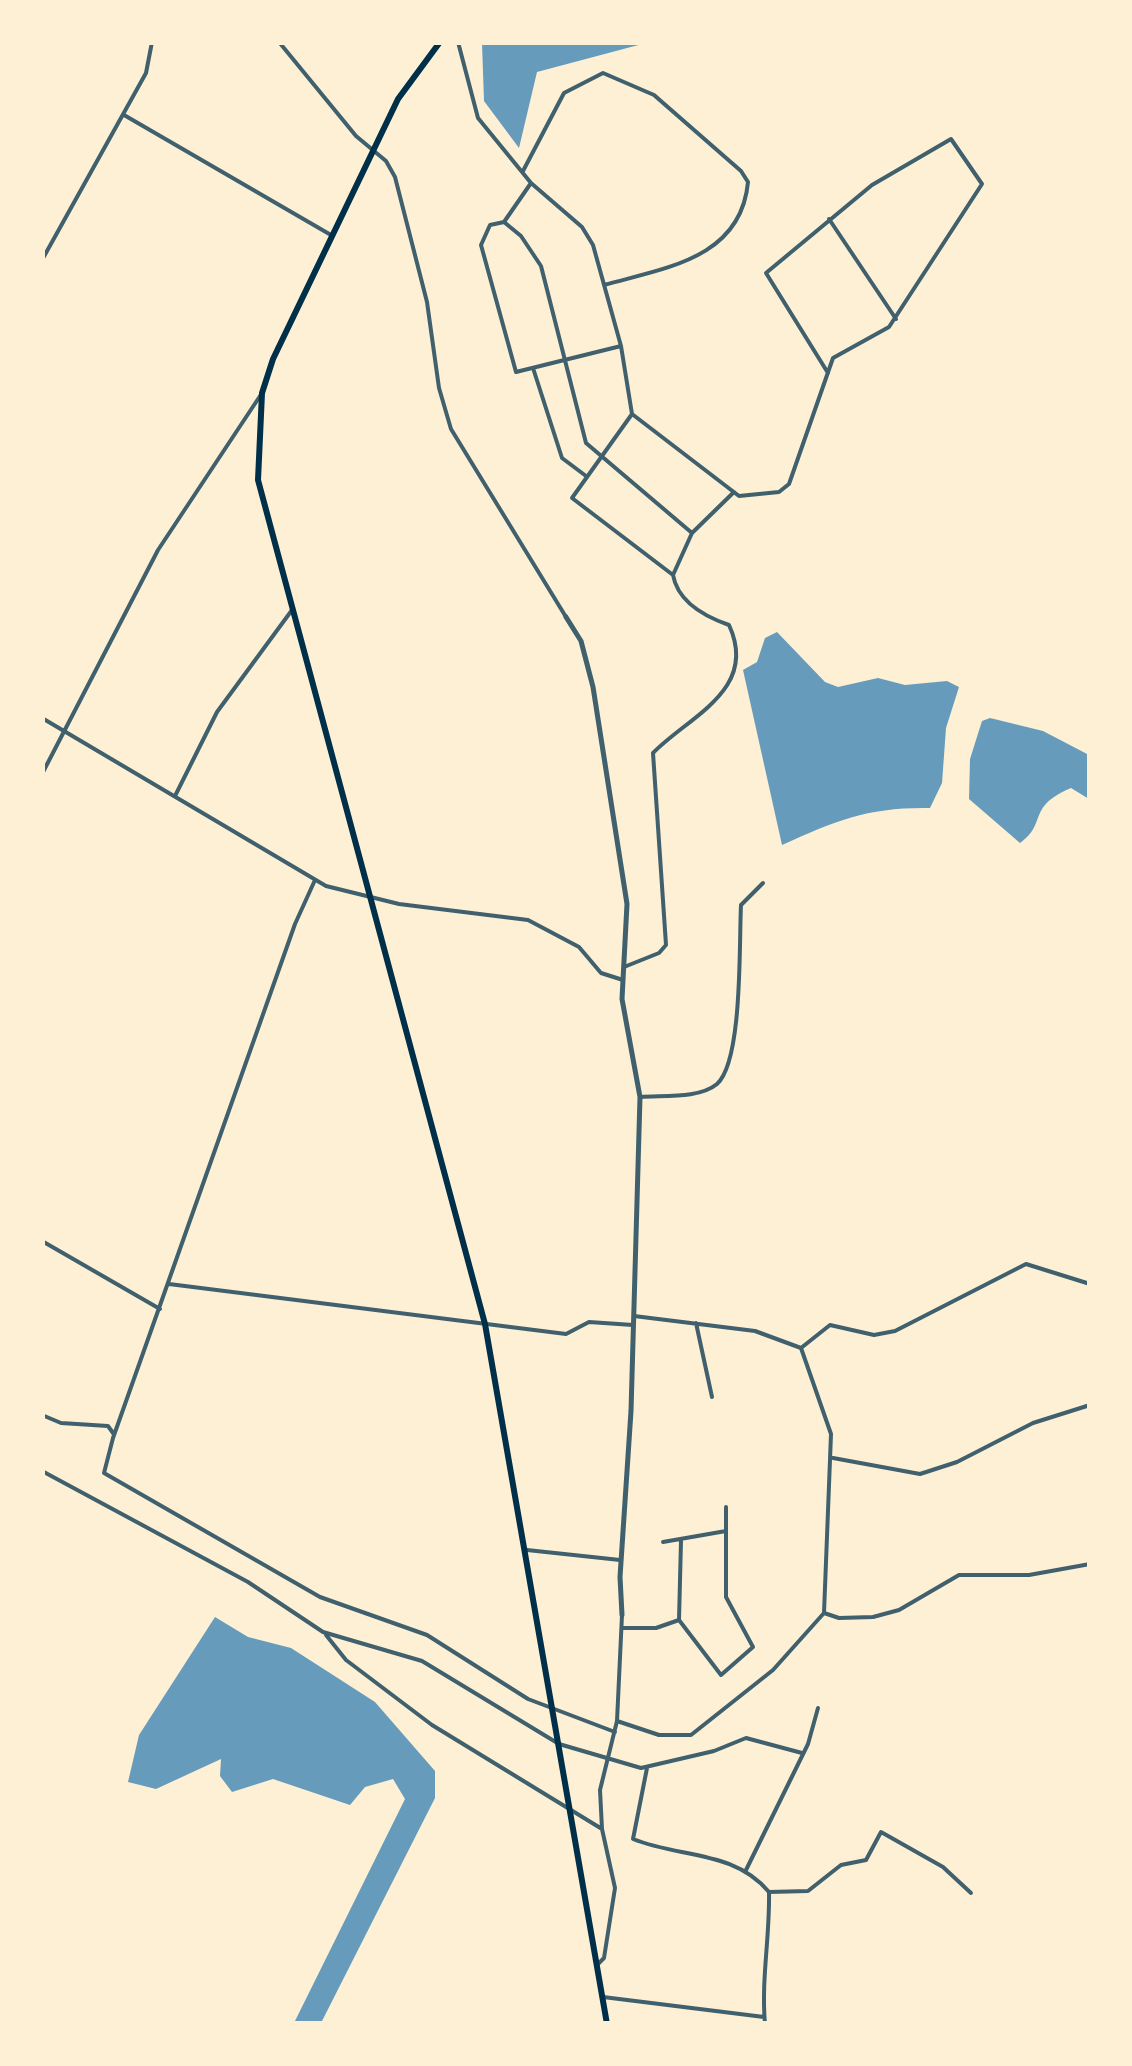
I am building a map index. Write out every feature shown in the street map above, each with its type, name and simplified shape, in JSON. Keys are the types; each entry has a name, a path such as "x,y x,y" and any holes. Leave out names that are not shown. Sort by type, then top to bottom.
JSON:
{"main road":[{"path":"437,43 398,99 289,322 262,393 258,480 486,1324 607,2024"}],"street":[{"path":"42,260 146,74 152,42"},
{"path":"279,42 395,177 427,302 439,388 451,429 580,641 593,687 627,904 624,1010 640,1097 620,1560 618,1721 600,1790 602,1828 615,1888 604,1958 596,1966"},
{"path":"458,42 478,118 530,182 582,226 592,245 622,346 632,414 572,498 673,575"},
{"path":"523,170 564,93 603,73 654,95 742,171 748,182 743,208 703,256 603,285"},
{"path":"123,114 331,235"},
{"path":"632,414 739,496 779,492 788,484 828,372 833,358 890,327 982,184 951,139 872,186 766,273 828,372"},
{"path":"530,182 504,222 490,225 481,245 516,372 622,346"},
{"path":"829,219 896,319"},
{"path":"504,222 521,236 541,266 586,443 692,533"},
{"path":"533,368 562,458 587,477"},
{"path":"42,774 158,550 262,393"},
{"path":"624,967 659,954 666,945 652,753 716,702 737,662 729,625 701,615 674,582 673,575 692,533 734,492"},
{"path":"175,796 218,712 292,609"},
{"path":"42,718 315,880 370,898 528,920 580,947 600,973 624,980"},
{"path":"315,880 295,924 113,1438 104,1473 320,1598 427,1635 554,1714 614,1732"},
{"path":"640,1097 701,1092 720,1082 730,1060 734,1032 741,905 763,883"},
{"path":"42,1241 160,1309"},
{"path":"801,1348 830,1324 874,1334 896,1332 1026,1264 1090,1284"},
{"path":"169,1284 566,1334 589,1322 633,1324"},
{"path":"633,1316 755,1331 801,1348"},
{"path":"696,1323 712,1397"},
{"path":"618,1721 660,1736 692,1735 774,1670 824,1613 830,1434 801,1348"},
{"path":"832,1458 920,1474 957,1462 1033,1423 1090,1405"},
{"path":"42,1415 60,1422 108,1426 113,1438"},
{"path":"42,1471 248,1582 322,1632 346,1660 432,1726 602,1828"},
{"path":"681,1541 679,1620 721,1675 753,1647 729,1610 726,1507"},
{"path":"663,1542 726,1530"},
{"path":"527,1550 620,1560"},
{"path":"824,1613 839,1618 886,1613 960,1575 1029,1575 1090,1564"},
{"path":"622,1628 656,1628 679,1620"},
{"path":"322,1632 422,1661 559,1741 647,1768 746,1738 802,1753"},
{"path":"746,1870 802,1753 818,1708"},
{"path":"647,1768 633,1840 671,1852 711,1856 746,1870 769,1892 808,1891 841,1865 866,1860 881,1832 943,1866 971,1892"},
{"path":"603,1997 765,2020 769,1892"}],"water":[{"path":"482,42 646,43 537,72 519,148 484,101"},
{"path":"777,632 825,682 838,687 878,678 905,685 947,681 959,687 946,728 942,783 930,808 854,817 782,845 743,670 757,662 765,638"},
{"path":"990,718 1043,731 1089,755 1089,799 1071,788 1057,795 1042,808 1033,829 1020,843 969,799 970,759 982,721"},
{"path":"215,1617 248,1637 291,1648 375,1702 435,1771 435,1798 321,2023 294,2023 405,1799 393,1779 365,1787 350,1805 273,1779 232,1792 220,1776 221,1759 156,1789 128,1782 139,1735"}]}
